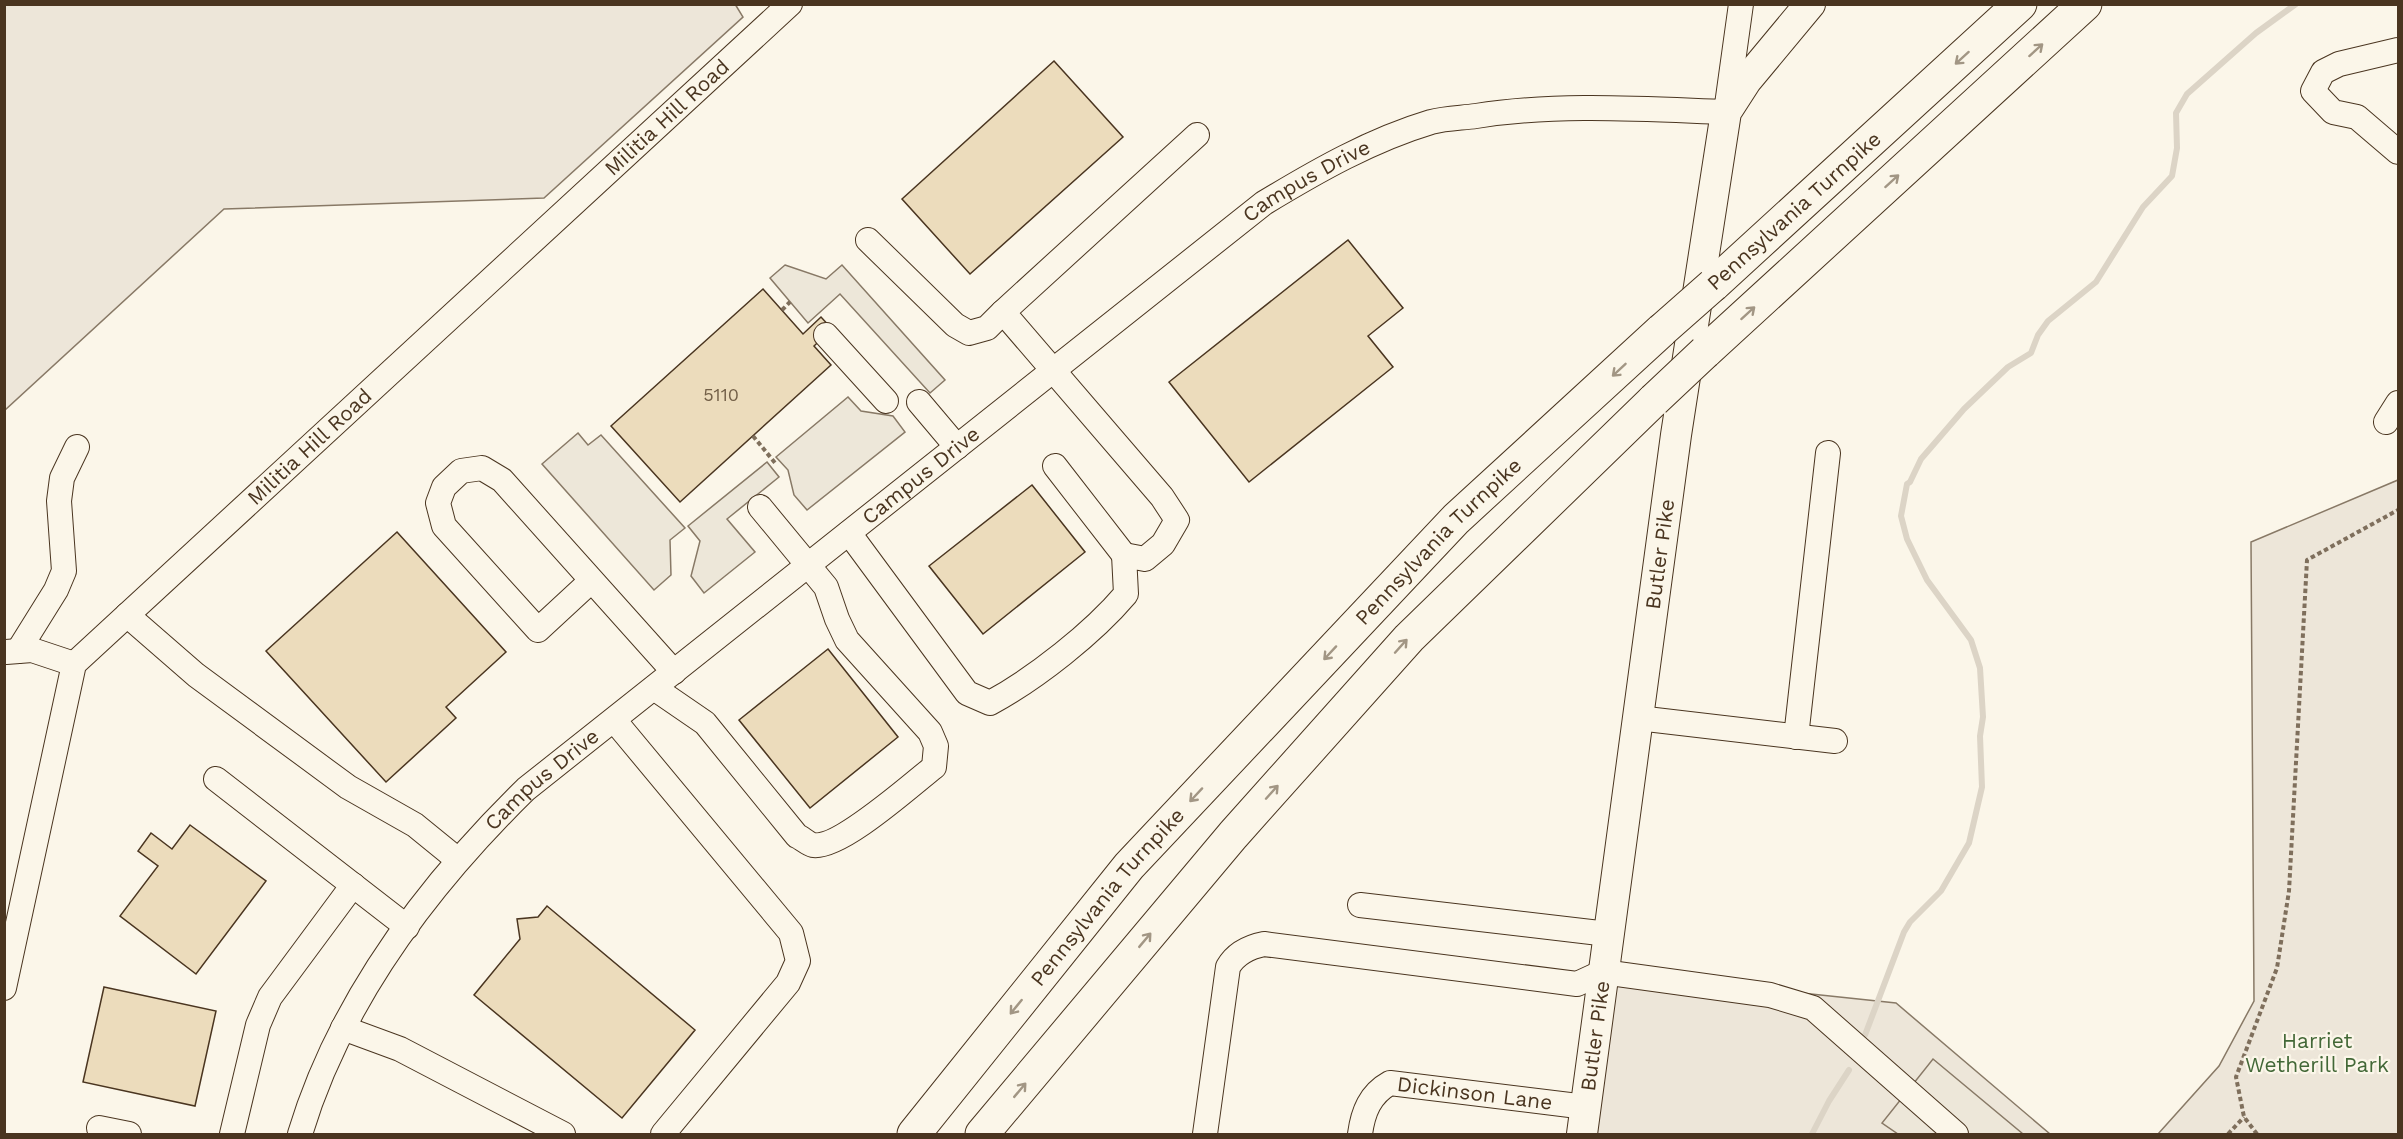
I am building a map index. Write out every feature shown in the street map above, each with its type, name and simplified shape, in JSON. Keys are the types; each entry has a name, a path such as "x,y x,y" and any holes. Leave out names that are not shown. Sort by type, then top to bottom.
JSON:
{"highway":[{"name":"Pennsylvania Turnpike","path":"914,1134 1129,866 1456,519 2020,4"},
{"name":"Pennsylvania Turnpike","path":"982,1134 1233,835 1409,638 1705,352 2085,4"}],"main road":[{"name":"Butler Pike","path":"1584,1121 1676,435 1726,112 1746,81 1810,4"}],"street":[{"name":"Militia Hill Road","path":"74,664 790,4"},
{"path":"1726,112 1741,4"},
{"path":"2398,50 2339,64 2323,72 2313,91 2333,112 2357,117 2398,152"},
{"name":"Campus Drive","path":"300,1134 325,1065 367,983 458,860 526,789 1264,203 1309,175 1361,149 1433,122 1522,109 1599,108 1726,112"},
{"path":"868,240 955,325 969,333 987,328 1197,135"},
{"path":"1003,312 1052,372 1162,497 1177,520 1163,544 1145,559 1124,555"},
{"path":"826,335 886,401"},
{"path":"919,402 957,447"},
{"path":"11,652 56,590 64,571 59,501 62,478 77,447"},
{"path":"1796,736 1828,453"},
{"path":"849,533 967,693 990,703 1011,692 1106,618 1126,594 1124,555 1055,466"},
{"path":"591,581 538,630 444,526 438,503 444,487 461,471 482,468 502,480 674,672"},
{"path":"654,688 705,723 797,836 813,845 831,843 849,832 934,767 936,746 930,732 847,640 826,587 760,507"},
{"path":"127,615 215,689 348,787 415,825 458,860"},
{"path":"4,988 74,664 32,650 11,652"},
{"path":"1638,718 1835,741"},
{"path":"614,720 791,933 798,961 788,982 663,1134"},
{"path":"216,779 407,927"},
{"path":"232,1134 258,1025 270,997 354,885"},
{"path":"1360,904 1608,934"},
{"path":"1205,1134 1228,967 1233,958 1252,947 1264,944 1577,984 1603,972 1770,994 1813,1008 1956,1134"},
{"path":"343,1028 400,1049 563,1134"},
{"name":"Dickinson Lane","path":"1360,1134 1366,1109 1376,1090 1390,1083 1584,1121"},
{"path":"99,1128 129,1134"}],"path":[{"path":"782,310 790,302"},
{"path":"753,436 776,464"},
{"path":"2257,1134 2244,1117 2236,1077 2277,968 2289,891 2307,560 2398,510"},
{"path":"2228,1134 2244,1117"}],"green space":[{"path":"735,4 743,17 544,198 224,209 5,410 5,5"},
{"name":"Harriet Wetherill Park","path":"2398,480 2398,1134 2158,1134 2219,1066 2254,1001 2251,542"},
{"path":"1603,972 1896,1003 2050,1134 1582,1134"}],"shaded area":[{"path":"785,265 826,279 842,265 945,380 930,393 840,294 808,323 770,278"},
{"path":"848,397 861,411 893,416 905,432 807,510 794,495 788,470 776,457"},
{"path":"578,433 588,445 601,435 685,528 670,540 671,575 654,590 542,464"},
{"path":"767,462 779,477 727,519 755,552 704,593 691,576 700,541 688,526"},
{"path":"1933,1059 2023,1134 1898,1134 1882,1123"}],"building":[{"path":"1054,61 1123,137 970,274 902,199"},
{"path":"1348,240 1403,308 1368,336 1393,367 1249,482 1169,382"},
{"path":"763,289 803,334 821,317 832,329 814,346 831,365 680,502 611,426"},
{"path":"1032,485 1085,552 983,634 929,566"},
{"path":"397,532 506,652 446,707 456,718 386,782 266,651"},
{"path":"828,649 898,737 810,808 739,720"},
{"path":"190,825 266,881 196,974 120,916 158,866 138,851 151,833 172,849"},
{"path":"547,906 695,1030 622,1118 474,995 520,939 517,919 538,917"},
{"path":"104,987 216,1011 195,1106 83,1082"}],"waterway":[{"path":"1865,1035 1904,932 1910,922 1941,891 1969,843 1982,787 1980,736 1983,717 1980,668 1971,640 1927,580 1907,539 1901,516 1907,484 1921,459 1964,409 2008,367 2031,353 2038,335 2048,321 2096,282 2143,207 2172,176 2177,148 2176,113 2187,94 2256,33 2296,4"},
{"path":"1812,1134 1849,1070"}]}
